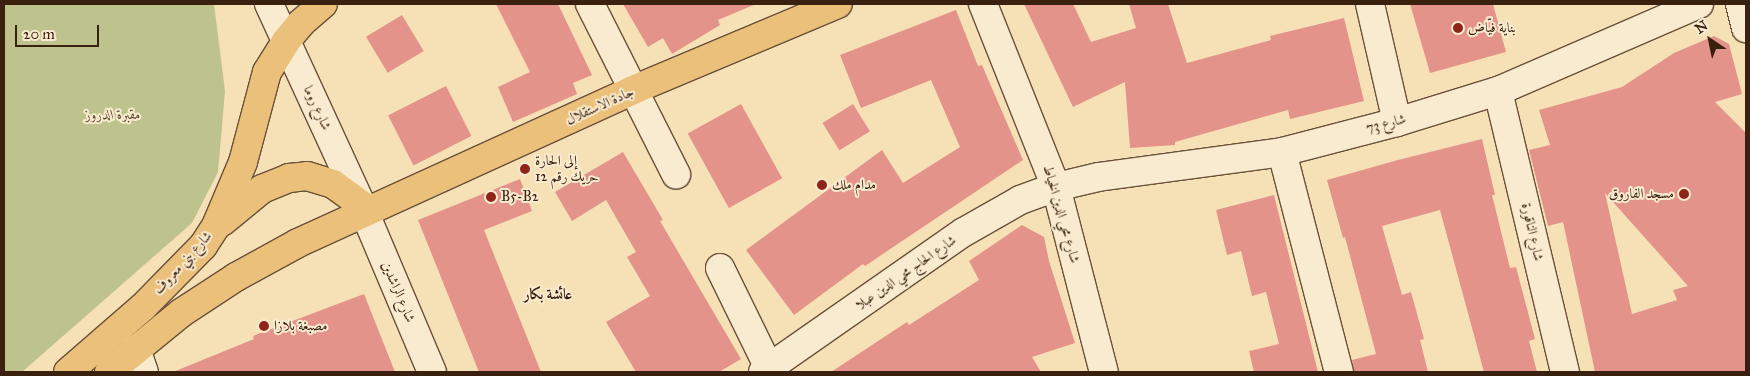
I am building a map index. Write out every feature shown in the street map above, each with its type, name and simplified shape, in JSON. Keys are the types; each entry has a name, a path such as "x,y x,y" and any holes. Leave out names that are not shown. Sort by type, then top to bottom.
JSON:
{"main road":[{"name":"شارع بني معروف","path":"68,372 143,307 203,246 216,226 242,162 267,72 286,41 301,23 323,4"},
{"name":"جادة الاستقلال","path":"363,208 633,90 838,4"},
{"path":"109,372 140,361 181,313 236,277 363,208 347,192 319,178 307,176 289,178 262,189 216,226"}],"street":[{"name":"شارع روما","path":"269,4 363,208"},
{"path":"590,4 676,174"},
{"name":"شارع محي الدين الخياط","path":"983,4 1056,187 1104,372"},
{"path":"1370,4 1397,122"},
{"name":"شارع 73","path":"1056,187 1098,177 1282,152 1397,122 1498,91 1700,4"},
{"path":"1740,4 1746,28"},
{"name":"شارع الناقورة","path":"1498,91 1565,372"},
{"path":"1282,152 1339,372"},
{"name":"شارع الحاج محي الدين عبلا","path":"767,371 993,214 1020,200 1056,187"},
{"name":"شارع الراشدين","path":"363,208 432,372"},
{"path":"720,268 767,371"}],"green space":[{"name":"مقبرة الدروز","path":"4,4 214,4 225,91 218,172 192,223 22,372 4,372"}],"building":[{"path":"496,4 558,4 592,75 573,83 577,94 513,122 498,87 530,72"},
{"path":"623,4 756,4 718,20 720,25 672,54 663,38 648,47"},
{"path":"1024,4 1073,4 1091,42 1136,28 1129,4 1168,4 1187,63 1271,40 1270,36 1344,18 1364,101 1290,119 1288,110 1175,142 1175,145 1130,148 1125,82 1073,107"},
{"name":"بناية فيّاض","path":"1410,4 1493,4 1506,52 1430,73"},
{"path":"956,10 978,66 982,65 1023,160 865,266 863,264 794,315 746,250 882,150 903,183 960,147 931,80 861,108 840,55"},
{"path":"402,15 424,51 388,73 366,37"},
{"path":"1714,36 1729,44 1742,94 1715,102 1746,133 1746,372 1595,372 1563,222 1548,226 1529,150 1550,145 1539,110 1622,87 1674,53","holes":["1605,193 1688,286 1673,290 1677,300 1632,314"]},
{"path":"446,86 471,136 414,165 388,116"},
{"path":"741,104 782,178 729,208 688,134"},
{"path":"853,104 870,131 839,150 822,123"},
{"path":"1482,139 1495,195 1492,195 1510,268 1516,267 1535,339 1529,341 1537,372 1484,372 1440,210 1382,226 1402,295 1411,292 1424,339 1420,340 1428,372 1354,372 1352,360 1376,354 1345,237 1343,238 1327,180"},
{"path":"623,152 663,220 660,221 741,359 719,372 636,372 606,322 650,296 627,257 636,252 606,200 572,221 555,192"},
{"path":"520,179 532,211 484,230 541,372 479,372 418,220"},
{"path":"1274,195 1318,372 1254,372 1249,351 1279,344 1266,292 1252,296 1241,251 1227,255 1216,210"},
{"path":"1022,225 1044,237 1049,261 1075,343 1032,357 1041,372 831,372 907,322 909,325 979,280 969,261"},
{"path":"364,294 395,372 173,372 254,339 253,336"}],"place":[{"name":"بناية فيّاض","path":"1458,28"},
{"name":"إلی الحارة حريك رقم 12","path":"525,169"},
{"name":"مدام ملك","path":"822,185"},
{"name":"مسجد الفاروق","path":"1684,194"},
{"name":"B5-B2","path":"491,197"},
{"name":"مصبغة بلازا","path":"264,326"}],"district":[{"name":"عائشة بكار","path":"548,295"}]}
